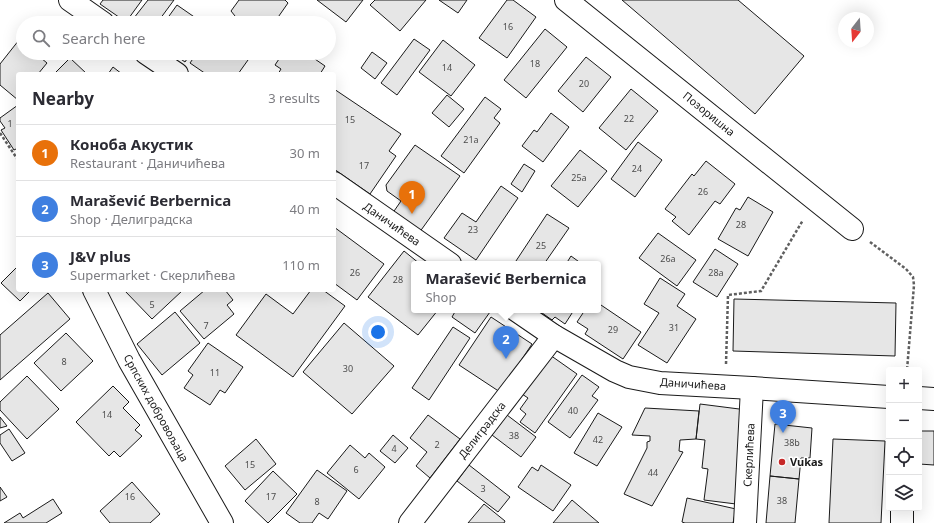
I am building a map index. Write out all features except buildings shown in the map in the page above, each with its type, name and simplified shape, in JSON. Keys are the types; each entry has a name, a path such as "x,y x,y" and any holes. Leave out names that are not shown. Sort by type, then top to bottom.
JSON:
{"street":[{"path":"70,0 93,16"},
{"name":"Позоришна","path":"566,0 852,229"},
{"path":"156,60 174,72"},
{"name":"Даничићева","path":"336,184 446,261"},
{"name":"Српских добровољаца","path":"95,292 128,360 222,523"},
{"name":"Даничићева","path":"520,313 554,336 615,371 629,377 660,383 886,396"},
{"name":"Делиградска","path":"410,523 554,336"},
{"name":"Скерлићева","path":"745,523 752,388"},
{"path":"922,398 934,399"},
{"path":"902,511 902,523"}],"path":[{"path":"0,134 16,157"},
{"path":"726,387 728,295 761,292 816,199"},
{"path":"852,229 906,269 913,276 914,285 907,367"}],"place":[{"name":"Коноба Акустик","path":"412,214"},
{"name":"Marašević Berbernica","path":"506,359"},
{"name":"J&V plus","path":"783,433"},
{"name":"Vukas","path":"782,462"}]}
